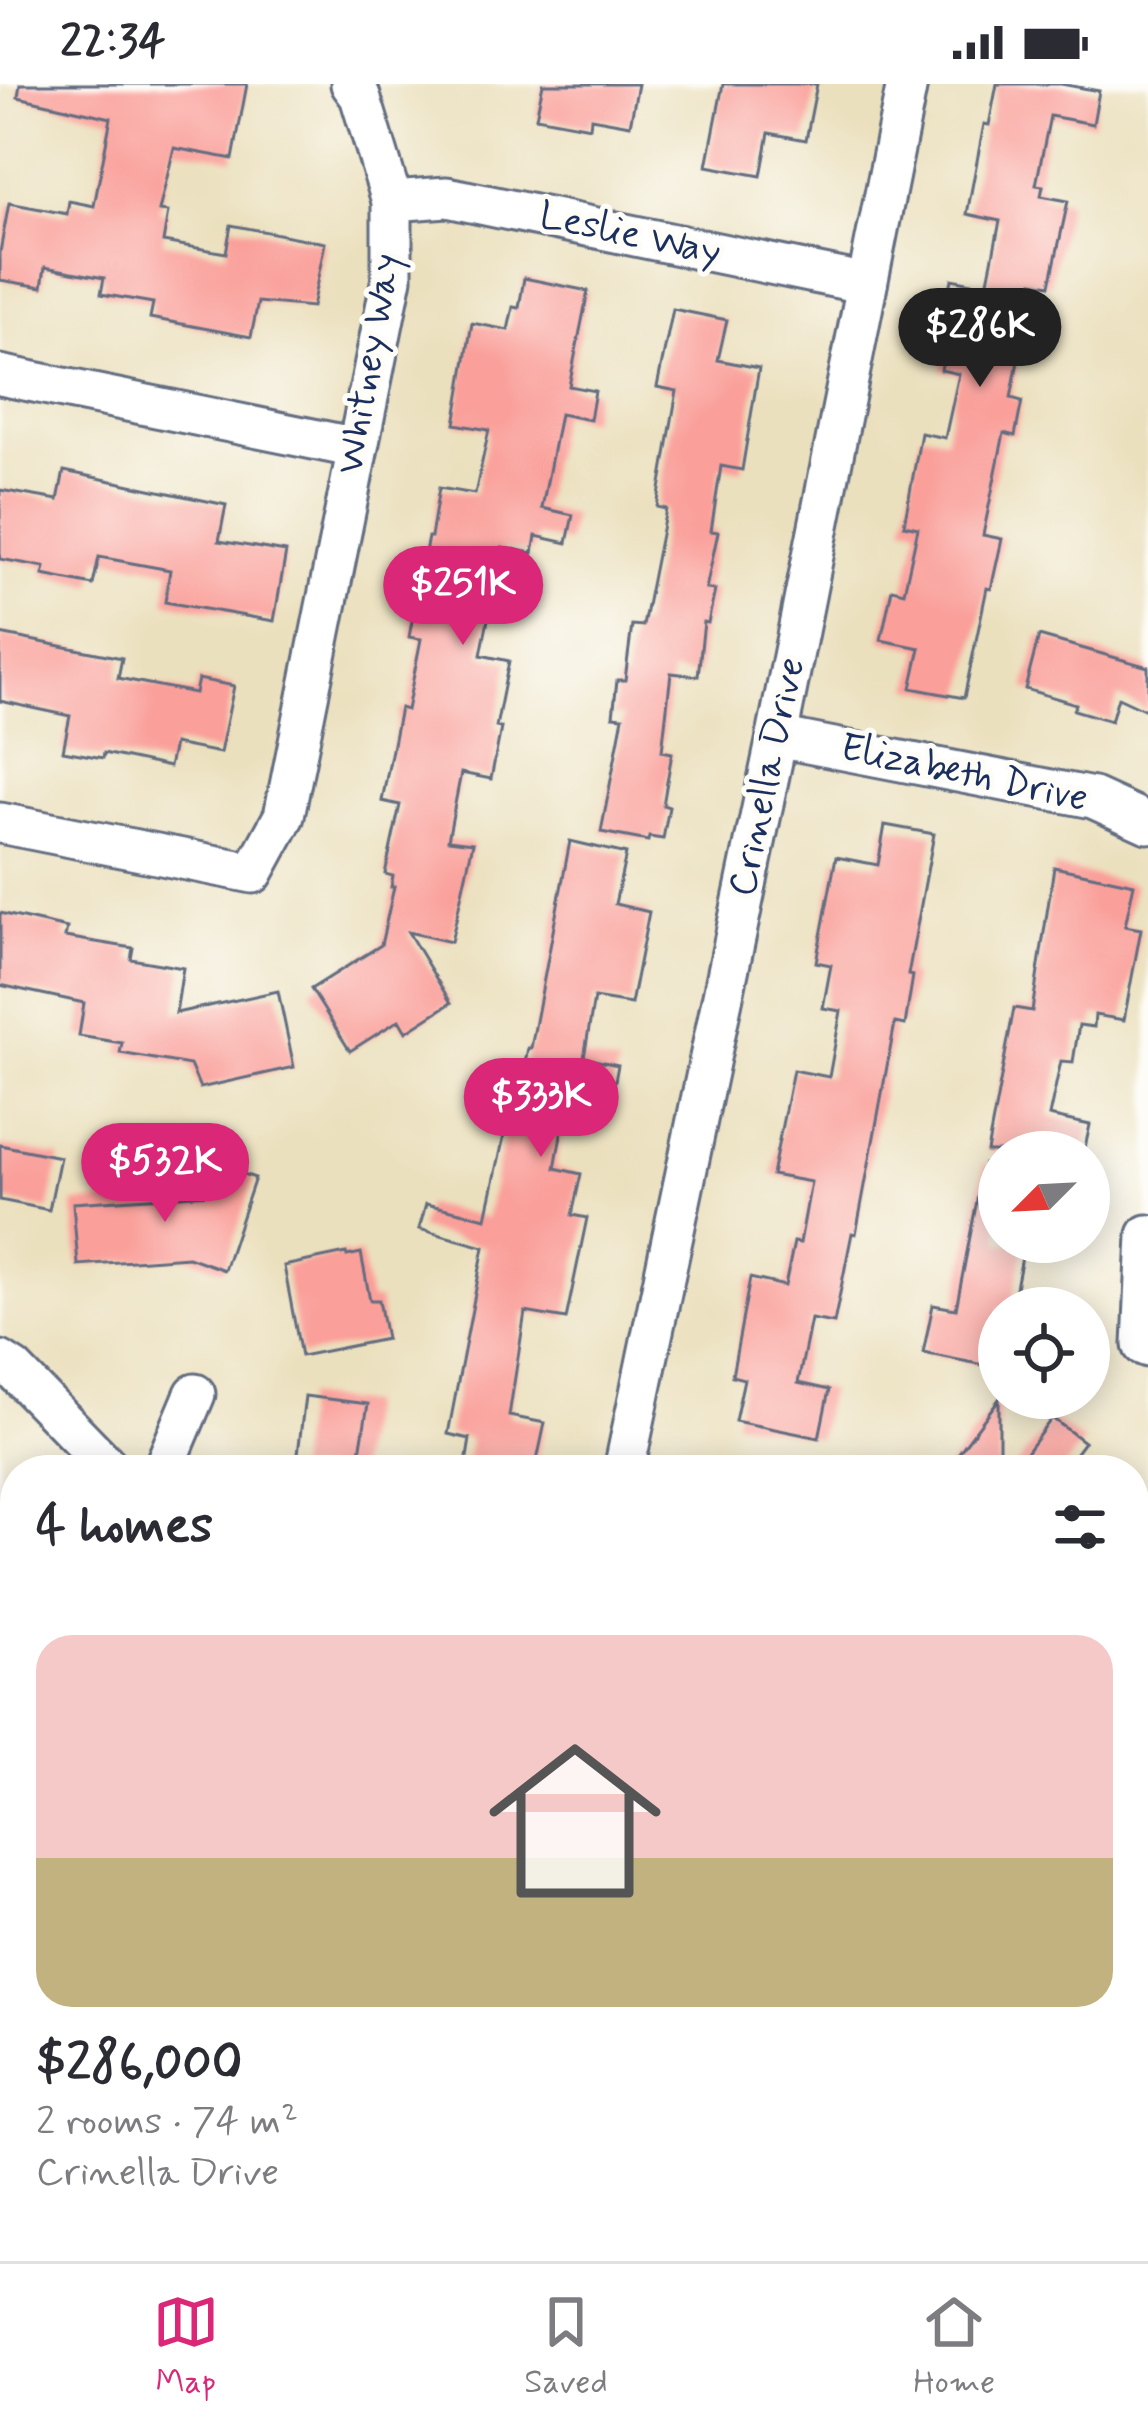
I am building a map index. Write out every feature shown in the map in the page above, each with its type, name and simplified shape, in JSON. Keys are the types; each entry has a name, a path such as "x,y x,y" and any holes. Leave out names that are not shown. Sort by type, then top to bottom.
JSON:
{"street":[{"name":"Whitney Way","path":"0,823 253,873 284,816 392,278 392,201 360,96 351,84"},
{"name":"Crinella Drive","path":"627,1455 908,84"},
{"name":"Leslie Way","path":"392,201 447,197 867,284"},
{"path":"0,375 357,448"},
{"name":"Elizabeth Drive","path":"777,737 1093,798 1148,823"},
{"path":"1148,1235 1143,1345 1148,1347"},
{"path":"0,1361 96,1455"},
{"path":"170,1455 195,1394"}],"building":[{"path":"20,84 247,84 233,159 174,148 159,211 168,212 163,242 226,253 231,225 325,243 312,307 258,302 251,337 150,318 153,303 101,294 104,278 45,267 42,287 0,280 9,203 67,214 69,201 94,206 111,118 18,97"},
{"path":"543,84 638,84 630,125 591,118 590,127 536,117"},
{"path":"723,84 817,84 806,140 769,133 761,176 707,166"},
{"path":"997,84 1061,84 1099,91 1093,124 1050,116 1036,185 1043,186 1041,196 1068,201 1050,285 1033,282 1011,398 1022,401 1015,436 1004,433 983,535 1002,539 964,698 911,688 920,648 881,640 892,589 904,592 918,528 904,525 921,433 945,438 959,374 941,370 952,279 987,286 1000,221 967,214 984,124 989,125"},
{"path":"524,278 588,291 569,386 595,391 590,420 560,414 542,508 573,515 567,543 536,536 533,553 502,548 481,655 509,661 491,779 461,773 448,840 473,843 451,942 408,932 451,1003 406,1032 399,1020 350,1051 311,989 381,945 394,887 393,876 385,874 400,805 382,801 400,708 407,710 421,639 409,637 428,537 439,488 475,494 489,430 455,424 472,323 508,330 513,307 519,308"},
{"path":"673,309 727,320 718,360 759,368 742,470 721,466 711,531 718,532 706,589 715,590 708,623 704,622 698,676 671,673 662,751 672,753 663,805 669,807 663,839 649,837 648,841 601,832 623,717 613,716 617,680 625,680 632,625 643,626 666,509 657,507 677,391 657,387"},
{"path":"64,471 226,505 219,541 286,552 274,621 165,602 170,570 99,557 93,585 43,575 45,567 0,559 0,490 58,500"},
{"path":"0,634 122,658 118,678 195,693 198,679 234,686 220,753 174,744 169,767 104,753 103,758 63,751 70,716 0,701"},
{"path":"1039,636 1148,667 1148,711 1118,697 1111,721 1074,710 1076,704 1025,689"},
{"path":"885,825 934,834 908,975 913,976 905,1025 895,1023 856,1234 852,1233 834,1323 811,1319 798,1383 829,1390 819,1438 735,1421 744,1379 732,1376 750,1278 785,1286 794,1242 800,1243 811,1182 772,1175 793,1070 829,1077 841,1011 823,1008 831,965 816,962 836,857 878,865"},
{"path":"570,841 626,854 615,904 649,912 631,1004 594,998 584,1058 618,1065 610,1107 578,1100 576,1108 566,1107 555,1168 581,1174 572,1215 587,1218 566,1319 525,1312 509,1416 545,1423 538,1455 467,1455 470,1439 448,1434 484,1247 419,1229 426,1204 486,1218 504,1136 493,1134 501,1094 518,1097"},
{"path":"1054,867 1134,884 1125,926 1141,929 1124,1020 1095,1015 1094,1027 1079,1025 1073,1062 1061,1061 1049,1116 1090,1125 1089,1131 991,1131 1014,1008 1032,1011"},
{"path":"0,913 67,928 65,937 133,948 131,959 183,968 176,1013 278,991 294,1067 200,1088 190,1065 120,1053 122,1043 79,1036 84,1003 0,985"},
{"path":"0,1145 60,1157 49,1210 0,1200"},
{"path":"220,1166 255,1178 224,1270 188,1257 78,1265 73,1203 210,1194"},
{"path":"978,1195 978,1263 1021,1263 1016,1287 978,1287 978,1364 923,1353 933,1305 956,1309"},
{"path":"361,1253 370,1300 379,1300 386,1339 301,1356 284,1266"},
{"path":"305,1396 368,1404 360,1455 298,1455"},
{"path":"984,1419 999,1419 999,1455 957,1455"},
{"path":"1053,1419 1084,1442 1074,1455 1024,1455"}]}
